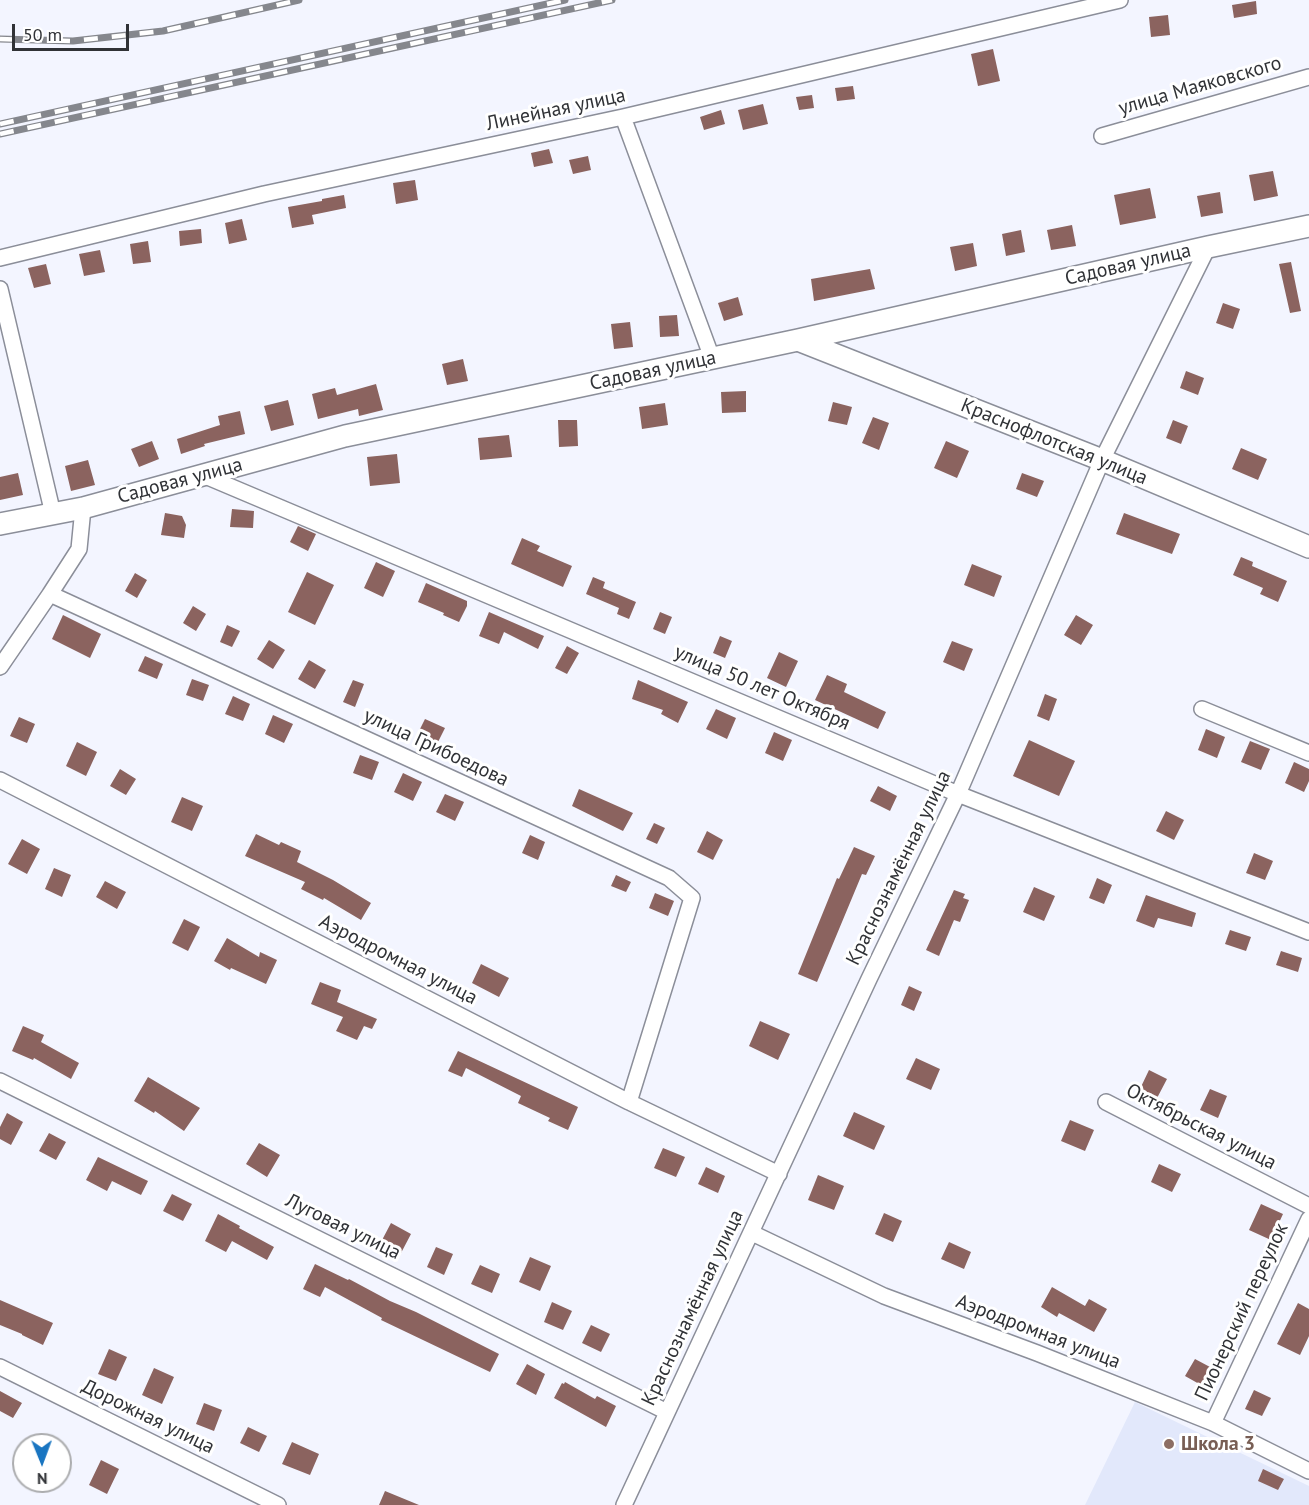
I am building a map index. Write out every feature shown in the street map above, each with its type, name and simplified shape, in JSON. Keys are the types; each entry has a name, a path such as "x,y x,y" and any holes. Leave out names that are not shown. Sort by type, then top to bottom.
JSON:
{"street":[{"name":"Линейная улица","path":"0,258 264,194 624,117 1120,0"},
{"name":"улица Маяковского","path":"1102,136 1309,76"},
{"path":"624,117 712,358"},
{"name":"Садовая улица","path":"0,524 82,508 345,436 798,340 1309,226"},
{"name":"Краснознамённая улица","path":"624,1505 869,979 958,794 1102,460 1208,247"},
{"path":"0,289 53,514"},
{"name":"Краснофлотская улица","path":"798,340 1102,460 1309,547"},
{"name":"улица 50 лет Октября","path":"203,475 958,794 1309,932"},
{"path":"0,667 79,549 82,508"},
{"name":"улица Грибоедова","path":"50,594 669,878 692,898 629,1102"},
{"path":"1202,709 1309,753"},
{"name":"Аэродромная улица","path":"0,780 629,1102 779,1174"},
{"name":"Луговая улица","path":"0,1081 667,1412"},
{"name":"Октябрьская улица","path":"1106,1102 1309,1206"},
{"name":"Пионерский переулок","path":"1213,1423 1309,1219"},
{"name":"Аэродромная улица","path":"752,1233 884,1296 1037,1353 1213,1423 1309,1471"},
{"name":"Дорожная улица","path":"0,1367 278,1505"}],"shaded area":[{"name":"Школа 3","path":"1135,1402 1309,1486 1309,1505 1085,1505"}],"building":[{"path":"1256,1 1257,14 1234,18 1232,5"},
{"path":"1168,15 1170,35 1151,37 1149,17"},
{"path":"993,49 1000,81 978,86 971,54"},
{"path":"853,86 855,99 837,101 835,88"},
{"path":"812,95 814,108 799,110 796,97"},
{"path":"763,104 768,124 743,130 738,110"},
{"path":"721,110 725,124 704,130 700,117"},
{"path":"549,149 553,163 534,167 531,153"},
{"path":"588,156 591,170 573,174 569,160"},
{"path":"1273,171 1278,196 1254,201 1249,175"},
{"path":"415,180 418,200 396,204 393,183"},
{"path":"1150,188 1156,218 1120,225 1114,195"},
{"path":"1220,192 1223,213 1201,217 1197,196"},
{"path":"344,195 346,208 312,215 314,224 292,228 288,207"},
{"path":"242,219 247,240 229,244 225,223"},
{"path":"1072,225 1076,246 1051,250 1047,230"},
{"path":"201,229 202,243 180,246 179,231"},
{"path":"1021,230 1025,252 1006,256 1002,234"},
{"path":"148,241 151,262 133,264 130,244"},
{"path":"973,243 977,266 955,271 950,247"},
{"path":"100,250 105,272 84,276 79,254"},
{"path":"1291,262 1301,311 1290,313 1279,264"},
{"path":"46,264 51,284 34,288 28,268"},
{"path":"870,269 875,289 814,301 811,279"},
{"path":"738,297 743,315 724,321 718,303"},
{"path":"1223,303 1240,309 1233,329 1216,323"},
{"path":"677,315 679,336 660,337 659,316"},
{"path":"630,322 633,347 614,349 611,324"},
{"path":"463,359 468,381 447,385 442,364"},
{"path":"1186,371 1204,378 1198,395 1180,388"},
{"path":"376,384 383,410 359,416 358,409 318,419 312,394 335,388 337,395"},
{"path":"746,391 746,412 722,413 721,392"},
{"path":"288,400 294,425 271,431 264,406"},
{"path":"833,402 852,407 847,425 828,421"},
{"path":"665,403 668,425 642,429 639,407"},
{"path":"240,411 245,434 204,444 205,446 181,454 177,439 220,425 218,416"},
{"path":"873,417 889,423 879,450 862,443"},
{"path":"558,420 577,420 578,446 559,447"},
{"path":"1173,420 1188,426 1181,444 1166,438"},
{"path":"509,435 512,457 480,460 478,438"},
{"path":"152,441 159,459 139,467 131,449"},
{"path":"946,441 969,451 957,478 934,468"},
{"path":"1241,448 1267,459 1258,480 1232,469"},
{"path":"397,454 400,483 370,486 367,457"},
{"path":"88,460 95,485 71,491 65,466"},
{"path":"18,473 23,495 0,500 0,477"},
{"path":"1022,473 1044,481 1037,497 1016,489"},
{"path":"232,509 254,511 253,528 230,527"},
{"path":"165,513 182,516 186,525 184,538 161,535"},
{"path":"1124,513 1180,534 1172,554 1116,534"},
{"path":"298,526 316,534 308,551 290,542"},
{"path":"522,538 540,546 537,551 572,566 563,587 511,564"},
{"path":"1241,557 1253,562 1252,566 1287,581 1278,602 1260,594 1263,588 1233,575"},
{"path":"376,562 395,571 383,597 364,588"},
{"path":"972,564 1002,576 994,597 964,585"},
{"path":"307,572 334,585 315,625 288,612"},
{"path":"135,573 147,580 137,598 125,591"},
{"path":"593,577 605,582 603,588 636,602 629,619 617,614 619,608 586,594"},
{"path":"426,583 467,601 459,622 418,602"},
{"path":"193,606 206,614 196,631 183,623"},
{"path":"489,612 544,636 538,649 504,632 499,644 479,636"},
{"path":"660,612 672,617 665,634 653,629"},
{"path":"63,615 101,634 90,658 52,639"},
{"path":"1076,615 1093,625 1081,645 1064,635"},
{"path":"227,625 240,631 232,647 220,642"},
{"path":"720,636 732,641 725,658 713,653"},
{"path":"269,640 285,650 273,669 257,659"},
{"path":"952,641 973,649 964,671 943,662"},
{"path":"567,646 579,653 567,674 555,668"},
{"path":"779,652 798,661 786,687 767,678"},
{"path":"145,656 163,664 157,679 138,671"},
{"path":"309,660 326,670 315,689 298,679"},
{"path":"827,675 847,684 844,692 886,712 878,729 815,700"},
{"path":"192,679 209,685 203,701 186,695"},
{"path":"353,680 364,684 355,707 343,702"},
{"path":"638,680 688,702 678,723 661,714 663,710 632,699"},
{"path":"1045,694 1057,699 1049,721 1037,716"},
{"path":"233,696 250,704 243,721 225,714"},
{"path":"716,709 736,718 727,739 706,729"},
{"path":"273,715 293,724 284,743 265,734"},
{"path":"19,717 35,724 27,743 10,736"},
{"path":"425,719 445,728 437,744 417,735"},
{"path":"1206,729 1225,737 1217,758 1198,750"},
{"path":"774,732 792,740 783,761 765,753"},
{"path":"1029,740 1075,761 1059,796 1013,776"},
{"path":"1250,741 1270,749 1261,770 1241,762"},
{"path":"77,742 97,752 86,776 66,766"},
{"path":"360,755 379,762 372,780 353,773"},
{"path":"1294,762 1309,769 1309,781 1304,792 1285,783"},
{"path":"120,769 136,779 126,795 110,786"},
{"path":"403,773 422,782 413,801 394,792"},
{"path":"878,786 897,796 890,811 870,801"},
{"path":"579,789 633,813 623,831 572,806"},
{"path":"445,794 464,802 455,821 436,812"},
{"path":"182,797 203,806 192,831 171,822"},
{"path":"1166,811 1184,820 1174,840 1156,831"},
{"path":"654,823 665,828 657,844 646,839"},
{"path":"707,831 723,840 713,860 697,852"},
{"path":"256,834 279,845 281,842 301,851 297,862 371,903 361,920 324,898 323,900 301,889 305,882 245,856"},
{"path":"530,835 545,842 538,860 522,853"},
{"path":"22,839 40,849 27,874 8,864"},
{"path":"854,847 875,856 866,875 862,874 817,982 798,974 837,878 839,879"},
{"path":"1254,853 1273,861 1265,880 1246,873"},
{"path":"54,868 71,875 62,897 45,889"},
{"path":"616,875 631,882 626,892 611,886"},
{"path":"1097,878 1112,885 1104,904 1089,898"},
{"path":"105,881 126,892 117,909 96,897"},
{"path":"1034,887 1055,896 1044,921 1023,912"},
{"path":"954,890 965,894 963,898 969,900 960,922 954,920 939,956 926,950"},
{"path":"655,893 674,901 668,916 649,908"},
{"path":"1146,895 1196,913 1192,927 1158,918 1154,928 1136,921"},
{"path":"184,919 200,927 188,951 172,943"},
{"path":"1230,930 1251,937 1246,951 1225,944"},
{"path":"227,938 259,957 260,952 277,960 266,984 214,961"},
{"path":"1281,951 1302,958 1298,972 1276,965"},
{"path":"481,964 509,978 499,997 472,983"},
{"path":"320,982 341,990 337,1002 377,1019 372,1029 364,1026 357,1040 336,1031 343,1017 311,1004"},
{"path":"909,986 922,992 914,1011 901,1005"},
{"path":"760,1021 790,1034 778,1060 749,1046"},
{"path":"23,1026 44,1035 41,1042 79,1063 71,1079 34,1058 33,1060 12,1051"},
{"path":"458,1051 578,1107 568,1130 548,1121 550,1118 518,1103 521,1096 466,1068 462,1077 448,1071"},
{"path":"916,1058 940,1069 931,1090 906,1079"},
{"path":"1149,1070 1167,1079 1156,1100 1139,1091"},
{"path":"148,1077 200,1108 184,1131 155,1111 154,1113 134,1101"},
{"path":"1210,1089 1227,1096 1218,1118 1200,1110"},
{"path":"854,1112 885,1126 874,1150 843,1136"},
{"path":"7,1113 23,1122 11,1145 0,1139 0,1127"},
{"path":"1070,1120 1094,1130 1085,1151 1061,1141"},
{"path":"49,1133 66,1142 56,1160 39,1151"},
{"path":"259,1143 280,1155 267,1177 246,1164"},
{"path":"663,1148 685,1157 676,1177 654,1168"},
{"path":"98,1157 148,1181 141,1195 112,1181 107,1191 86,1180"},
{"path":"1159,1164 1181,1174 1172,1192 1151,1182"},
{"path":"706,1167 725,1176 718,1193 698,1184"},
{"path":"818,1175 844,1186 834,1210 808,1200"},
{"path":"172,1194 192,1204 183,1221 163,1211"},
{"path":"1261,1204 1283,1214 1271,1240 1249,1230"},
{"path":"884,1213 902,1221 893,1242 875,1234"},
{"path":"218,1214 274,1247 267,1260 232,1241 226,1252 205,1241"},
{"path":"391,1223 411,1234 401,1253 381,1242"},
{"path":"949,1242 971,1252 964,1269 941,1259"},
{"path":"436,1247 453,1254 444,1275 427,1267"},
{"path":"530,1257 551,1266 540,1291 519,1282"},
{"path":"315,1264 499,1354 490,1372 381,1320 382,1318 325,1287 320,1297 303,1289"},
{"path":"480,1265 500,1274 492,1293 471,1284"},
{"path":"1052,1287 1085,1306 1089,1299 1107,1309 1094,1332 1059,1313 1057,1317 1041,1307"},
{"path":"0,1300 53,1323 43,1345 0,1325"},
{"path":"552,1302 572,1311 563,1330 544,1322"},
{"path":"1298,1303 1309,1309 1309,1336 1300,1355 1277,1344"},
{"path":"591,1325 610,1334 601,1352 582,1343"},
{"path":"109,1349 127,1357 116,1381 98,1374"},
{"path":"1195,1359 1210,1367 1201,1385 1185,1376"},
{"path":"527,1364 545,1374 536,1395 516,1384"},
{"path":"154,1368 174,1377 162,1404 142,1395"},
{"path":"565,1382 595,1399 597,1396 616,1406 606,1427 554,1398 562,1383"},
{"path":"1254,1390 1271,1398 1262,1416 1245,1409"},
{"path":"0,1391 22,1403 13,1418 0,1411"},
{"path":"204,1403 222,1410 214,1431 196,1424"},
{"path":"248,1427 267,1436 259,1452 240,1443"},
{"path":"292,1442 319,1454 310,1475 282,1464"},
{"path":"101,1460 119,1469 107,1494 89,1485"},
{"path":"1263,1469 1284,1479 1278,1490 1258,1481"},
{"path":"385,1491 419,1505 379,1505"}],"railway":[{"path":"0,39 73,41 163,31 299,0"},
{"path":"0,124 565,0"},
{"path":"0,134 612,0"}],"place":[{"name":"Школа 3","path":"1169,1444"}]}
